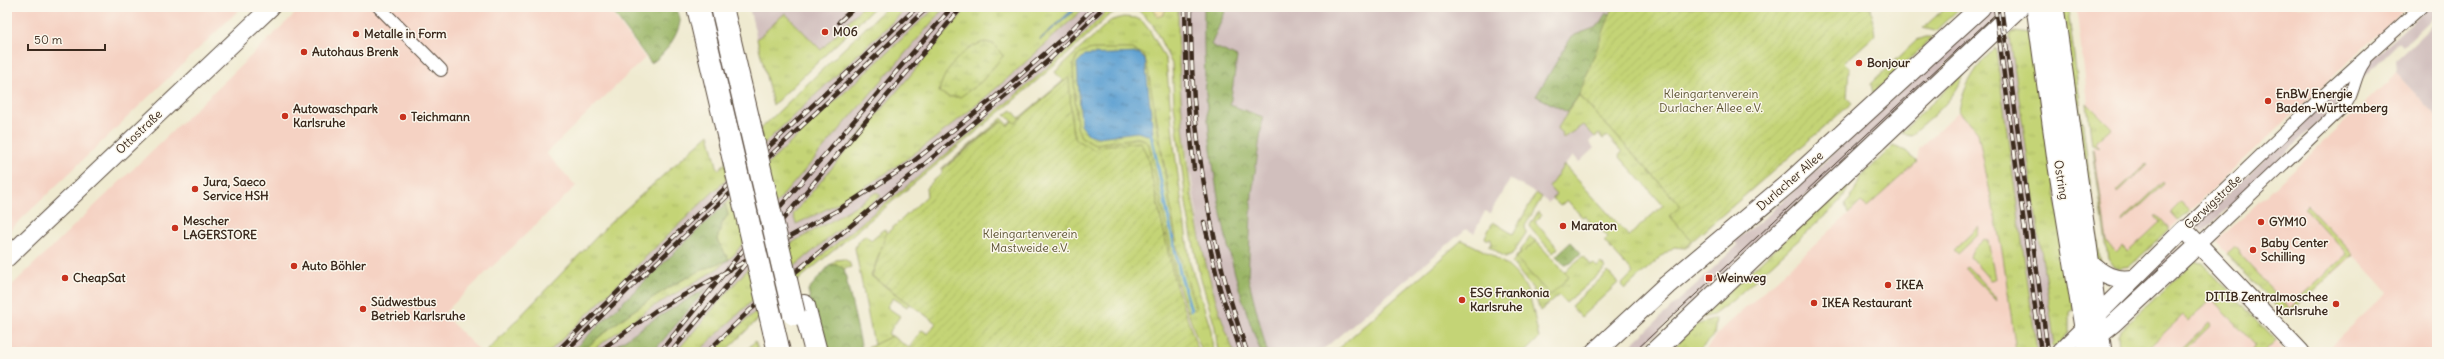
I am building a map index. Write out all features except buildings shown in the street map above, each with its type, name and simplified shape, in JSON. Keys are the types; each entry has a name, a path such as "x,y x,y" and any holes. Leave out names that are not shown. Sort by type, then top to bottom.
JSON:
{"highway":[{"path":"698,7 776,342"},
{"path":"722,7 776,237 799,310 816,352"},
{"path":"799,310 803,352"}],"main road":[{"name":"Durlacher Allee","path":"1599,351 1667,285 1790,182 1981,7"},
{"path":"1654,352 2019,7"},
{"name":"Ostring","path":"2036,7 2091,340"},
{"name":"Ostring","path":"2054,7 2089,262 2091,340"},
{"path":"2001,25 2015,23 2022,24 2032,29 2041,38"}],"street":[{"name":"Ottostraße","path":"7,258 271,7"},
{"path":"380,7 440,70"},
{"name":"Gerwigstraße","path":"2091,340 2134,278 2184,229 2421,7"},
{"name":"Gerwigstraße","path":"2060,352 2091,340 2113,324 2342,108 2351,96 2360,67 2370,55"},
{"path":"2184,229 2301,352"},
{"path":"2089,262 2100,272 2112,278 2134,278"},
{"path":"1666,352 1677,330"}],"shaded area":[{"path":"7,7 242,7 7,233"},
{"path":"302,7 607,7 645,58 546,153 576,186 443,314 481,352 7,352 7,290"},
{"path":"756,7 875,7 773,105 750,11"},
{"path":"908,7 936,7 725,204 571,352 549,352 670,233"},
{"path":"945,7 968,7 793,214 796,224 839,202 923,147 1037,51 1085,7 1110,7 1089,30 1055,61 940,159 813,262 738,327 713,352 698,352 749,304 881,194 877,192 833,220 750,266 676,352 653,352 706,289 650,322 607,352 590,352 650,309 717,269 734,255 749,235"},
{"path":"1178,7 1204,7 1204,32 1225,229 1237,278 1261,352 1234,352 1211,286 1202,248 1184,132 1180,89"},
{"path":"1227,7 1613,7 1579,94 1603,139 1598,134 1589,142 1594,148 1579,162 1574,156 1564,165 1549,186 1557,195 1548,203 1542,197 1510,179 1490,213 1485,211 1474,233 1466,229 1320,352 1267,352 1248,277 1252,193 1263,117 1230,105 1237,57 1211,45"},
{"path":"1990,7 2008,7 1752,247 1636,352 1630,346 1738,245 1734,242 1769,214"},
{"path":"2076,7 2407,7 2137,260 2126,268 2112,265 2107,253"},
{"path":"2430,7 2437,7 2437,14 2403,46 2399,42 2360,81 2363,71 2372,59"},
{"path":"2437,21 2437,116 2397,73 2396,60"},
{"path":"2010,37 2054,339 2052,344 2041,352 2037,352 1996,50"},
{"path":"2397,73 2437,116 2437,352 2324,352 2388,292 2354,255 2286,317 2216,242"},
{"path":"2344,89 2346,91 2344,98 2204,231 2200,230 2197,223 2336,90"},
{"path":"1959,111 1978,133 2003,256 2016,352 1704,352 1717,334 1862,202 1867,207 1917,162 1919,149"},
{"path":"2182,243 2186,246 2116,315 2114,306"},
{"path":"2194,262 2203,263 2286,352 2119,352 2118,335 2121,330"}],"green space":[{"path":"609,7 676,7 680,19 679,28 665,51 651,63"},
{"path":"862,7 875,7 773,105 757,39 785,13 821,50"},
{"path":"887,7 908,7 670,233 549,352 486,352 609,224 709,134 718,170"},
{"path":"936,7 945,7 749,235 734,255 729,259 717,240 722,223 728,215 725,204"},
{"path":"968,7 1085,7 1020,68 949,128 912,156 835,204 796,224 793,214"},
{"path":"1110,7 1123,7 1108,16 1069,53 1006,107 804,275 724,352 713,352 776,293 1042,73 1070,48"},
{"path":"1135,7 1153,7 1163,15 1167,7 1178,7 1184,139 1197,226 1219,311 1234,352 1218,352 1215,327 1198,268 1187,210 1174,105 1172,64 1153,25"},
{"path":"1204,7 1227,7 1211,45 1237,57 1230,105 1263,117 1252,193 1248,277 1267,352 1261,352 1246,311 1224,226 1210,139 1204,51"},
{"name":"Kleingartenverein Durlacher Allee e.V.","path":"1613,7 1871,7 1875,35 1844,63 1849,68 1847,98 1852,103 1692,241 1669,216 1681,206 1579,95"},
{"path":"1946,7 1961,7 1935,31 1923,28"},
{"path":"2059,7 2066,7 2068,9 2101,266 2096,260"},
{"path":"1606,13 1611,14 1579,95 1567,112 1536,96 1572,36 1597,27"},
{"path":"1123,17 1136,18 1142,21 1150,31 1166,60 1174,146 1190,263 1211,330 1213,352 1202,352 1187,311 1195,309 1177,247 1155,108 1077,57 1073,65 1077,126 1103,143 1137,138 1146,140 1152,149 1178,285 1175,283 1147,155 1140,147 1096,152 1076,140 1072,127 1015,123 1005,115 1012,110 1019,118 1063,81 1055,72 1110,21"},
{"path":"2015,32 2030,34 2074,309 2069,312 2069,332 2056,347 2052,347 2054,339 2010,37 2010,34"},
{"path":"1931,37 1931,39 1873,93 1871,84 1917,40"},
{"path":"985,42 994,44 1003,56 981,82 960,97 949,97 939,92 945,76 955,61 969,49"},
{"path":"1995,48 2037,352 2016,352 2003,256 1978,133 1959,111 1964,93 1972,76"},
{"path":"1093,49 1132,49 1143,54 1147,64 1177,247 1196,309 1187,311 1178,285 1149,144 1143,139 1138,138 1095,144 1081,137 1077,127 1073,65 1081,54"},
{"path":"1964,72 1956,91 1935,114 1911,135 1901,133"},
{"name":"Kleingartenverein Mastweide e.V.","path":"1069,77 1072,127 1076,140 1096,151 1098,146 1140,142 1147,155 1175,283 1199,352 866,352 865,349 892,336 909,348 922,330 928,334 936,323 872,276 886,234 927,196 926,188 942,173 942,170 1002,121 1007,126 1013,121 1015,123"},
{"path":"1579,95 1681,206 1670,216 1692,241 1686,248 1674,247 1659,258 1625,289 1621,285 1633,273 1604,241 1608,237 1595,223 1591,226 1588,223 1590,221 1585,216 1582,217 1567,200 1560,206 1552,198 1556,195 1549,187 1564,165 1629,236 1663,205 1619,156 1622,152 1607,136 1603,139 1599,134 1595,137 1583,125 1563,138 1562,133 1557,129"},
{"path":"2087,103 2112,128 2095,143 2100,148 2092,145"},
{"path":"1002,118 1009,125 1007,126 1001,121 941,169"},
{"path":"1893,146 1906,151 1917,162 1867,207 1861,202 1848,214 1845,204 1852,197 1860,178"},
{"path":"2093,149 2107,242 2116,252 2122,246 2128,252 2160,222 2155,216 2158,216 2168,227 2168,231 2130,266 2117,268 2112,265 2108,259"},
{"path":"2146,164 2147,165 2117,193 2117,191"},
{"path":"1852,177 1840,202 1733,300 1713,315 1700,318"},
{"path":"2163,182 2164,184 2123,222 2123,220"},
{"path":"877,192 881,195 749,304 698,352 676,352 750,266 833,220"},
{"path":"1536,193 1542,197 1525,226 1526,233 1512,254 1505,257 1489,246 1492,244 1491,239 1486,239 1485,237 1493,222 1513,234"},
{"path":"2181,202 2190,211 2179,221 2171,212"},
{"path":"725,204 728,215 722,223 717,240 729,260 711,266 692,275 651,298 596,339 582,352 571,352"},
{"path":"2307,205 2353,254 2286,317 2227,254 2235,246 2239,251 2238,253 2290,309 2301,299 2300,297 2347,254 2304,208"},
{"path":"1538,212 1541,216 1535,222 1558,248 1553,253 1531,229 1530,225"},
{"path":"1979,226 1978,235 1958,254 1954,250"},
{"path":"884,229 887,233 871,276 909,304 907,307 893,298 887,307 900,316 888,334 892,336 874,345 855,248 858,241 866,235 871,240"},
{"path":"1530,237 1536,241 1517,258 1569,277 1564,272 1583,256 1591,265 1593,263 1597,267 1601,263 1606,268 1566,303 1559,295 1540,311 1533,289 1512,263"},
{"path":"1984,239 1988,241 1995,279 1990,280 1970,257 1972,251"},
{"name":"ESG Frankonia Karlsruhe","path":"1462,240 1501,261 1517,275 1523,283 1532,304 1539,338 1525,352 1334,352"},
{"path":"1536,241 1569,277 1550,295 1516,258"},
{"path":"1571,242 1581,253 1571,263 1565,265 1556,256"},
{"path":"844,259 849,262 851,267 844,269 838,265 830,265 836,260"},
{"path":"727,261 717,269 649,309 590,352 582,352 596,339 651,298 692,275 711,266"},
{"path":"2194,262 2203,263 2275,340 2263,352 2251,352 2255,345 2212,299 2188,320 2183,315 2144,352 2119,352 2118,335 2121,330"},
{"path":"830,265 838,265 844,269 862,349 864,348 865,352 822,352 808,290"},
{"path":"1967,266 1996,297 1997,301 1965,268"},
{"path":"1608,272 1618,283 1581,317 1571,306"},
{"path":"707,288 653,352 607,352 650,322"},
{"path":"1716,319 1714,335 1697,352 1670,352 1696,325"},
{"path":"2209,323 2211,325 2183,352 2179,352"},
{"path":"755,341 759,352 745,352"}],"sand":[{"path":"1153,7 1167,7 1163,15 1157,17"}],"water":[{"path":"1075,7 1079,7 1040,40 1040,39"},
{"path":"1139,53 1145,60 1153,132 1148,135 1137,132 1098,137 1088,134 1081,125 1077,63 1085,55"}],"waterway":[{"path":"1151,134 1180,273 1191,310"}],"tram line":[{"path":"1634,352 2003,7"}],"railway":[{"path":"839,22 855,7"},
{"path":"556,352 688,223 917,7"},
{"path":"565,352 635,283 928,7"},
{"path":"660,352 753,238 952,7"},
{"path":"671,352 962,7"},
{"path":"598,352 655,311 838,210 910,164 995,97 1065,36 1094,7"},
{"path":"707,352 749,311 1050,59 1104,7"},
{"path":"1185,7 1187,96 1194,169"},
{"path":"1191,7 1191,52 1194,96 1204,182 1211,224 1221,266 1247,352"},
{"path":"1995,7 2041,352"},
{"path":"2001,7 2048,352"},
{"path":"1204,222 1220,289 1241,352"}],"place":[{"name":"M06","path":"825,32"},
{"name":"Metalle in Form","path":"356,34"},
{"name":"Autohaus Brenk","path":"304,52"},
{"name":"Bonjour","path":"1859,63"},
{"name":"EnBW Energie Baden-Württemberg","path":"2268,101"},
{"name":"Autowaschpark Karlsruhe","path":"285,116"},
{"name":"Teichmann","path":"403,117"},
{"name":"Jura, Saeco Service HSH","path":"195,189"},
{"name":"GYM10","path":"2261,222"},
{"name":"Maraton","path":"1563,226"},
{"name":"Mescher LAGERSTORE","path":"175,228"},
{"name":"Baby Center Schilling","path":"2253,250"},
{"name":"Auto Böhler","path":"294,266"},
{"name":"CheapSat","path":"65,278"},
{"name":"Weinweg","path":"1709,278"},
{"name":"IKEA","path":"1888,285"},
{"name":"ESG Frankonia Karlsruhe","path":"1462,300"},
{"name":"IKEA Restaurant","path":"1814,303"},
{"name":"DITIB Zentralmoschee Karlsruhe","path":"2336,304"},
{"name":"Südwestbus Betrieb Karlsruhe","path":"363,309"}]}
